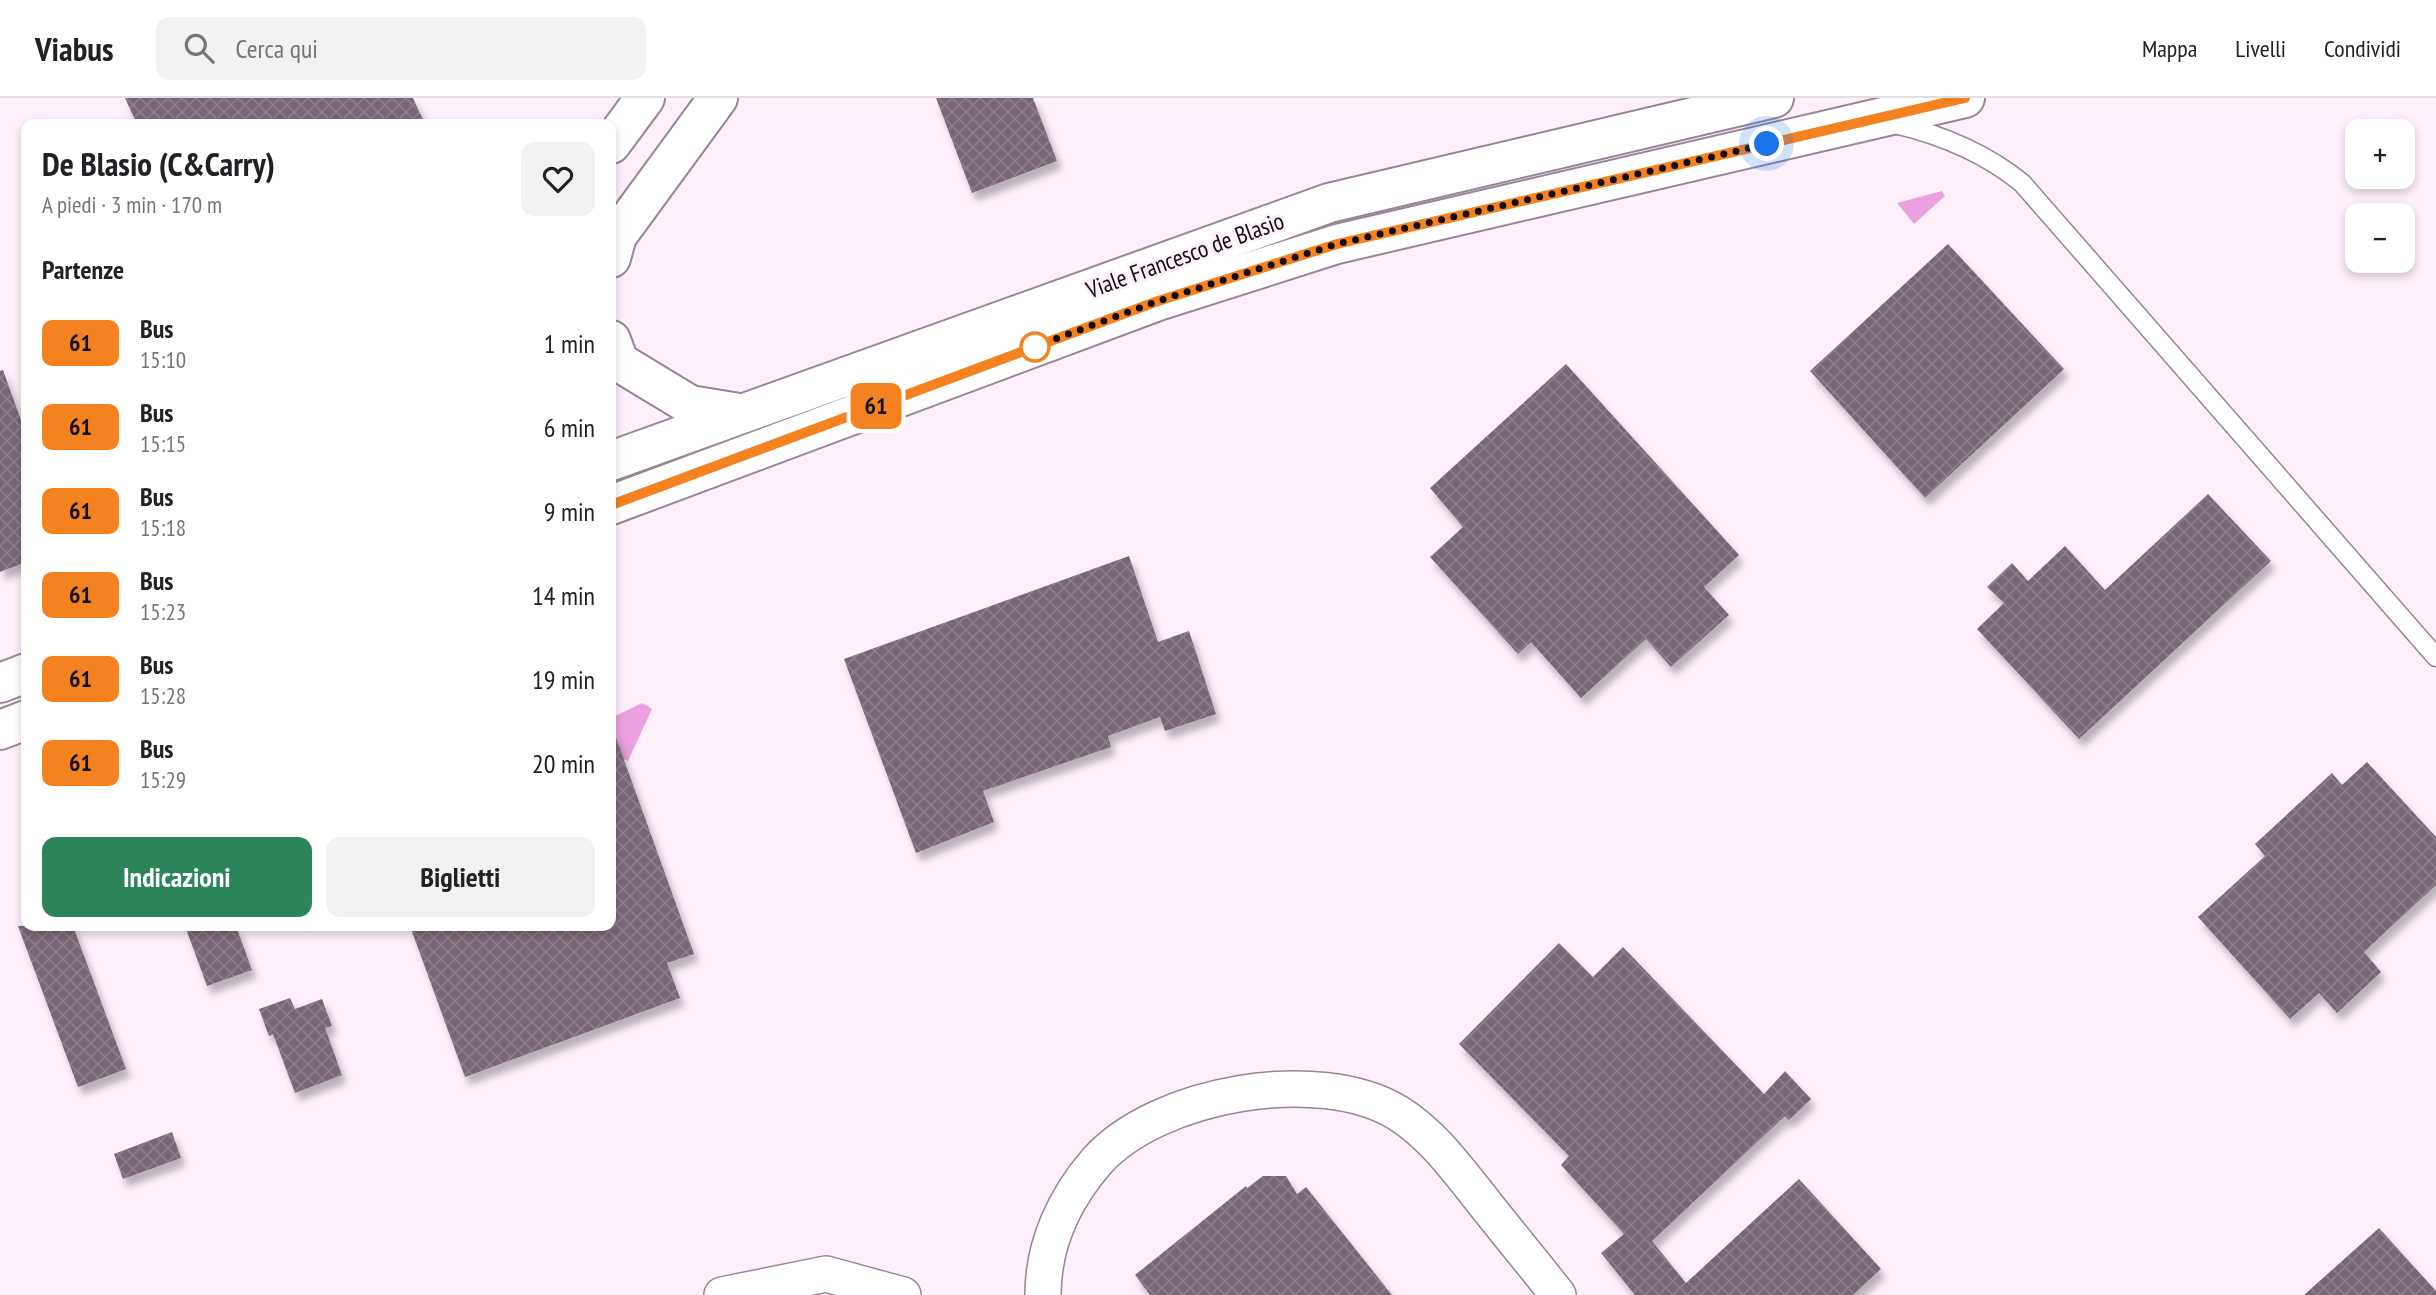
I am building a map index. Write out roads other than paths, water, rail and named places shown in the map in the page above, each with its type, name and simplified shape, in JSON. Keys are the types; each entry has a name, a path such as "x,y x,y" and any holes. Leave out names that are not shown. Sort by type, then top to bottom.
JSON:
{"street":[{"path":"616,137 645,98"},
{"path":"616,240 718,98"},
{"name":"Viale Francesco de Blasio","path":"616,459 1329,203 1774,98"},
{"name":"Viale Francesco de Blasio","path":"616,503 1158,301 1337,244 1965,98"},
{"path":"616,354 619,362 690,405 741,414"},
{"path":"0,683 21,675"},
{"path":"0,730 21,722"},
{"path":"1043,1295 1043,1269 1055,1226 1098,1160 1129,1135 1183,1110 1231,1094 1267,1088 1309,1088 1355,1094 1398,1113 1442,1150 1558,1295"},
{"path":"722,1295 826,1274 903,1295"}],"lane":[{"path":"1874,119 1945,139 1994,161 2022,183 2436,657"}]}
